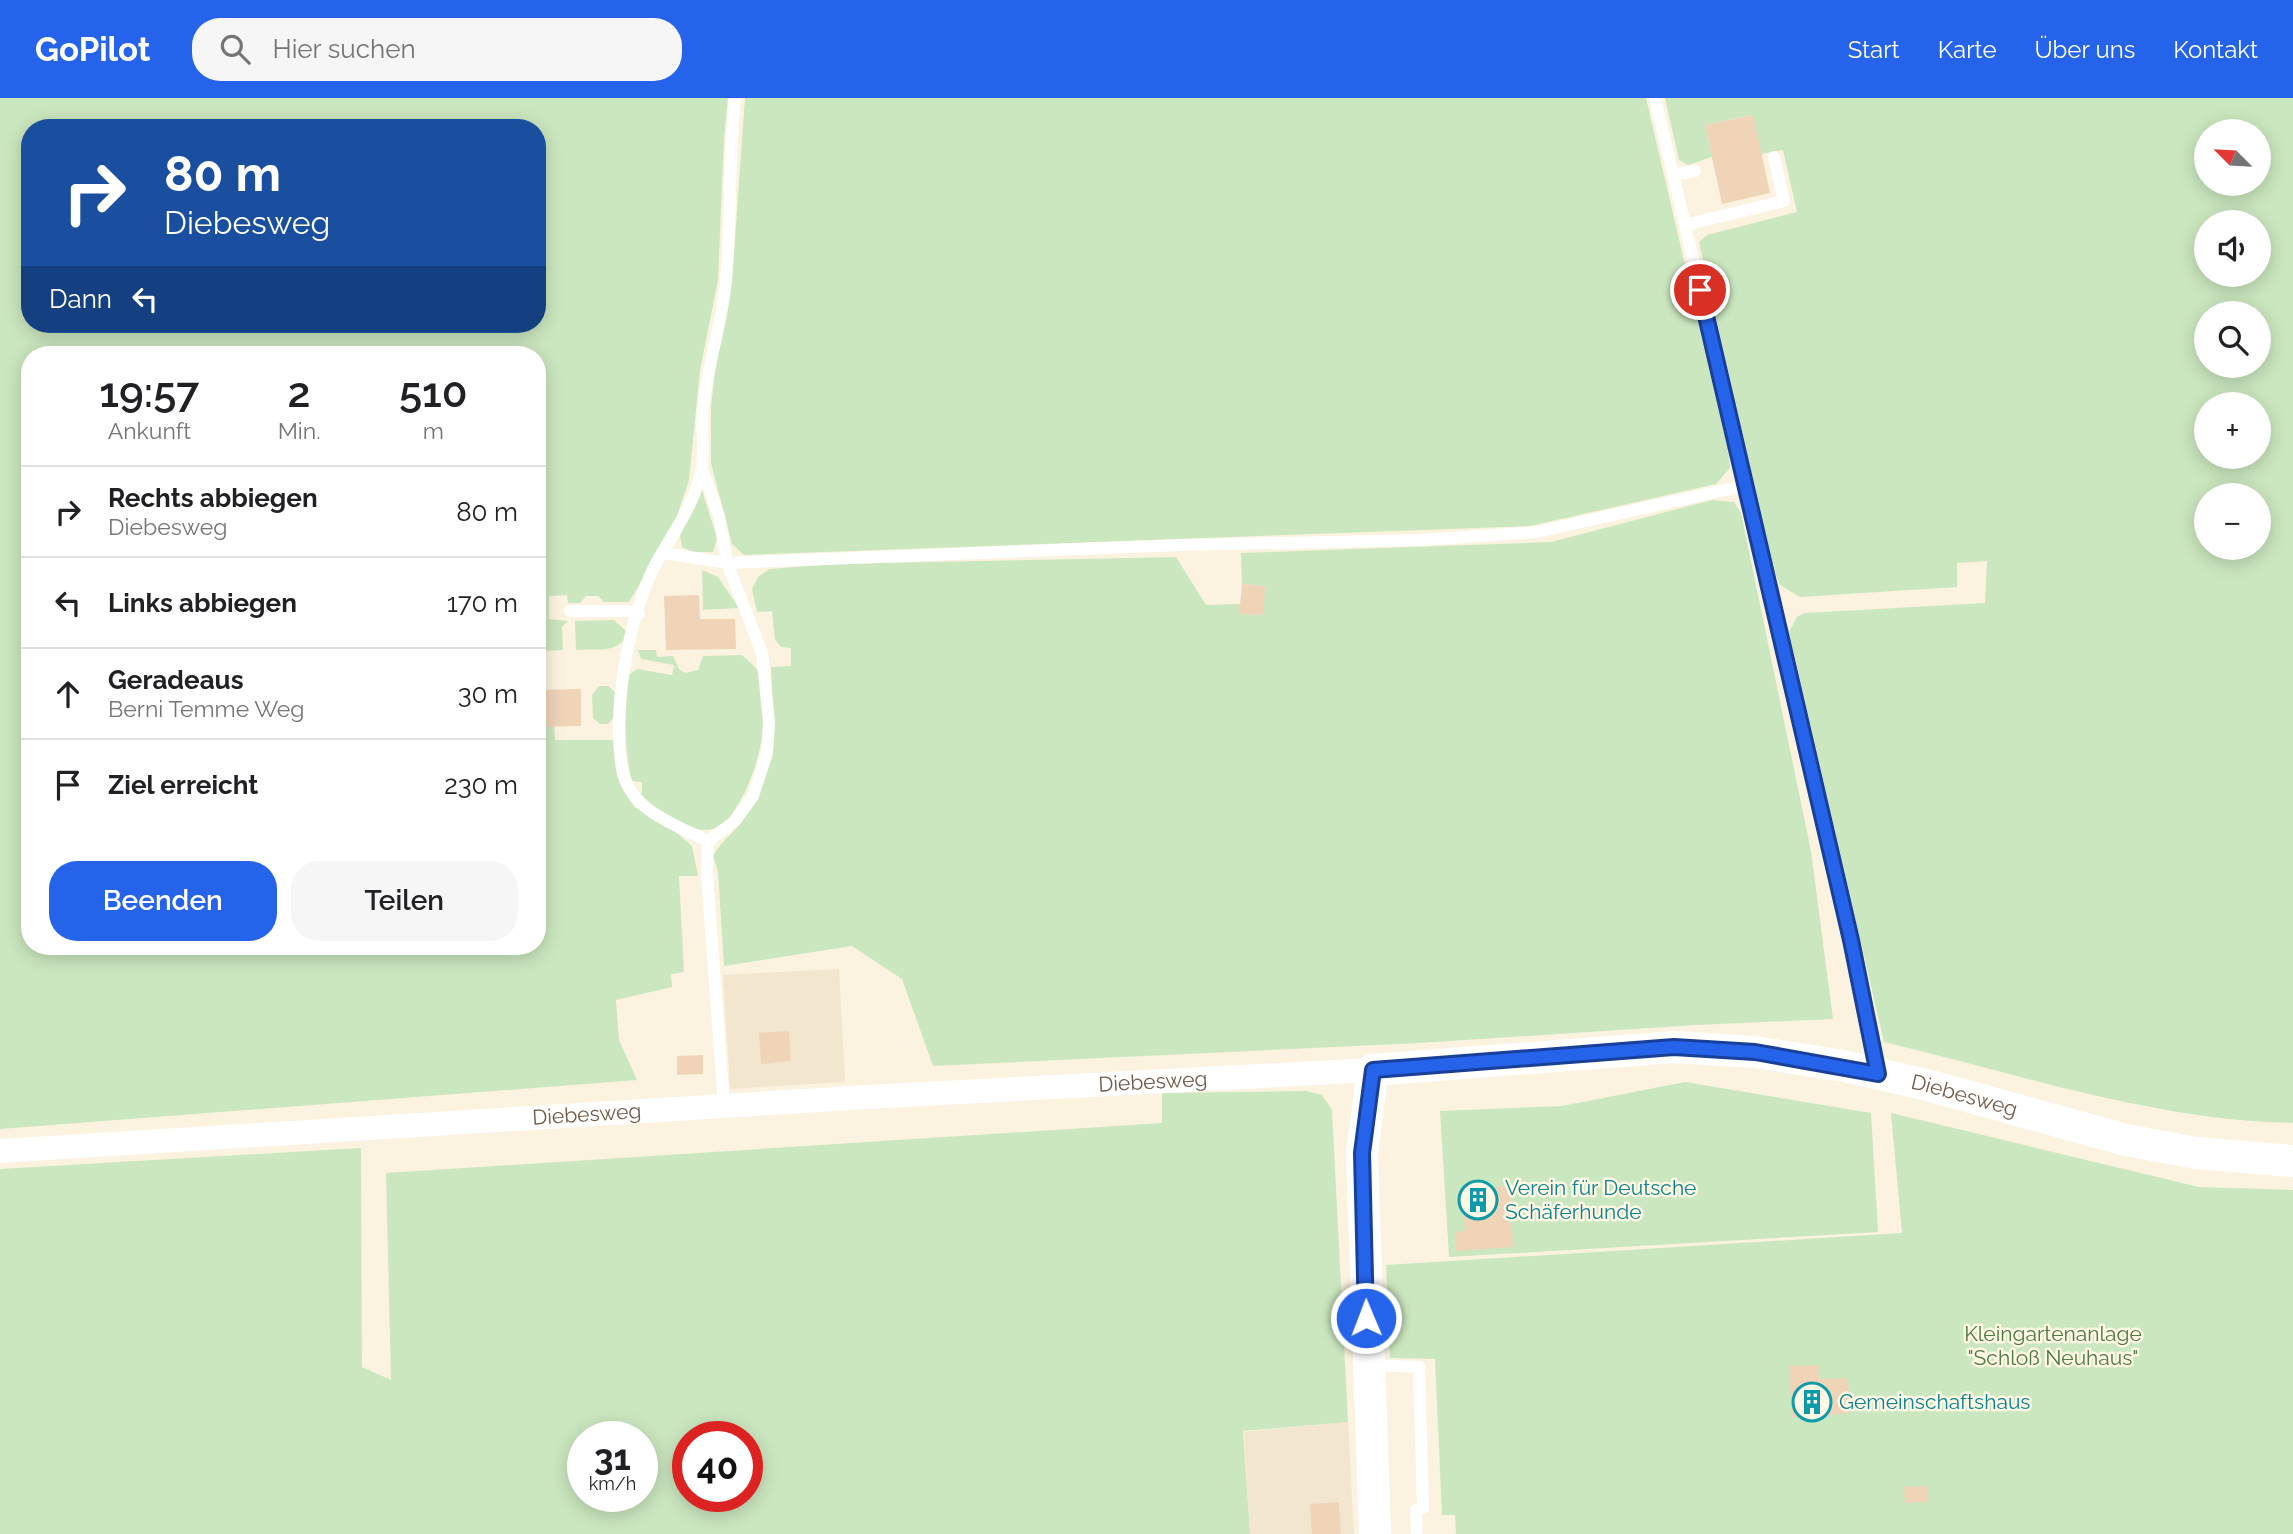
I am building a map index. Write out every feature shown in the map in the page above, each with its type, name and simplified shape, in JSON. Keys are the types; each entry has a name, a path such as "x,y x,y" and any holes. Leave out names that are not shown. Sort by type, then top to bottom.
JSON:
{"street":[{"name":"Diebesweg","path":"0,1151 724,1106 1373,1070 1674,1047 1755,1052 1878,1074 2126,1140 2196,1153 2293,1161"},
{"path":"1373,1070 1362,1153 1367,1365 1375,1534"}],"lane":[{"path":"708,841 639,802 622,771 621,686 625,660 654,568 677,533 702,468 706,387 725,290 735,98"},
{"path":"1655,98 1863,991 1878,1074"},
{"path":"1685,225 1784,201 1774,157"},
{"path":"1673,175 1695,171"},
{"path":"702,468 719,516 727,563 762,653 768,732 761,778 753,796 735,821 708,841"},
{"path":"663,553 727,563 1182,545 1421,540 1537,532 1747,485"},
{"path":"570,611 628,611 639,614"},
{"path":"708,841 707,874 724,1106"},
{"path":"1367,1365 1419,1367 1423,1508 1416,1510 1417,1534"}],"shaded area":[{"path":"839,969 845,1082 730,1089 723,975"},
{"path":"1348,1422 1354,1534 1250,1534 1244,1432"}],"green space":[{"path":"0,98 728,98 718,280 700,370 689,480 672,531 629,602 604,602 598,596 586,596 580,603 568,603 567,595 549,596 549,619 568,621 562,627 563,650 546,651 546,346 21,346 21,955 546,955 546,726 554,726 555,740 615,740 617,775 634,807 671,828 692,846 698,876 679,876 684,972 671,974 672,987 616,1000 619,1040 637,1080 0,1129"},
{"path":"745,98 1646,98 1728,449 1730,468 1716,484 1530,526 744,555 732,544 711,463 711,407 732,281"},
{"path":"1665,98 2293,98 2293,1123 2189,1114 2138,1104 1884,1042 1789,632 1797,617 1805,613 1985,603 1987,561 1957,563 1957,587 1800,597 1780,585 1773,568 1699,242 1707,235 1797,212 1783,150 1761,154 1752,115 1705,125 1712,157 1688,165 1679,160"},
{"path":"701,487 717,538 713,552 693,552 682,547 680,536"},
{"path":"1712,500 1734,502 1741,513 1811,851 1833,1019 1419,1043 933,1066 902,979 852,946 724,966 718,872 713,856 744,818 763,780 773,728 771,667 791,666 791,648 781,647 775,640 772,611 757,612 752,589 758,577 769,569 835,564 1176,557 1206,605 1240,604 1240,614 1262,615 1265,586 1242,584 1241,553 1551,542"},
{"path":"702,570 718,577 739,608 703,610"},
{"path":"614,620 627,632 620,644 607,649 576,650 575,621"},
{"path":"638,650 656,650 657,657 673,656 679,669 685,673 698,670 703,656 742,655 757,670 764,702 762,740 745,792 730,818 720,827 698,829 687,826 665,815 638,794 642,793 642,782 632,781 626,741 629,675 637,669 672,675 674,665 641,659"},
{"path":"599,686 608,686 616,693 616,715 608,724 600,724 593,718 592,695"},
{"path":"1685,1082 1871,1113 1878,1232 1449,1257 1440,1111 1562,1106"},
{"path":"1306,1091 1322,1095 1332,1110 1348,1422 1243,1431 1250,1534 0,1534 0,1169 361,1148 362,1367 391,1380 386,1173 1162,1123 1162,1093"},
{"name":"Kleingartenanlage \"Schloß Neuhaus\"","path":"1891,1113 2199,1187 2293,1190 2293,1534 1456,1534 1455,1515 1442,1515 1435,1359 1390,1358 1386,1265 1902,1233"}],"building":[{"path":"1753,115 1770,193 1722,204 1705,125"},
{"path":"1242,584 1265,586 1263,615 1239,614"},
{"path":"699,595 700,619 735,619 736,649 666,650 664,596"},
{"path":"581,689 581,726 546,727 546,690"},
{"path":"789,1031 791,1061 761,1064 759,1033"},
{"path":"703,1055 703,1074 677,1075 677,1056"},
{"path":"1510,1186 1513,1247 1456,1251 1455,1232 1465,1231 1462,1189"},
{"name":"Gemeinschaftshaus","path":"1818,1365 1819,1379 1848,1378 1850,1413 1792,1418 1789,1366"},
{"path":"1927,1486 1928,1502 1905,1503 1904,1487"},
{"path":"1339,1502 1341,1534 1312,1534 1310,1504"}],"place":[{"name":"Verein für Deutsche Schäferhunde","path":"1478,1200"},
{"name":"Gemeinschaftshaus","path":"1812,1402"}],"route":[{"path":"1366,1318 1362,1153 1373,1070 1674,1047 1755,1052 1878,1074 1863,991 1700,290"}]}
